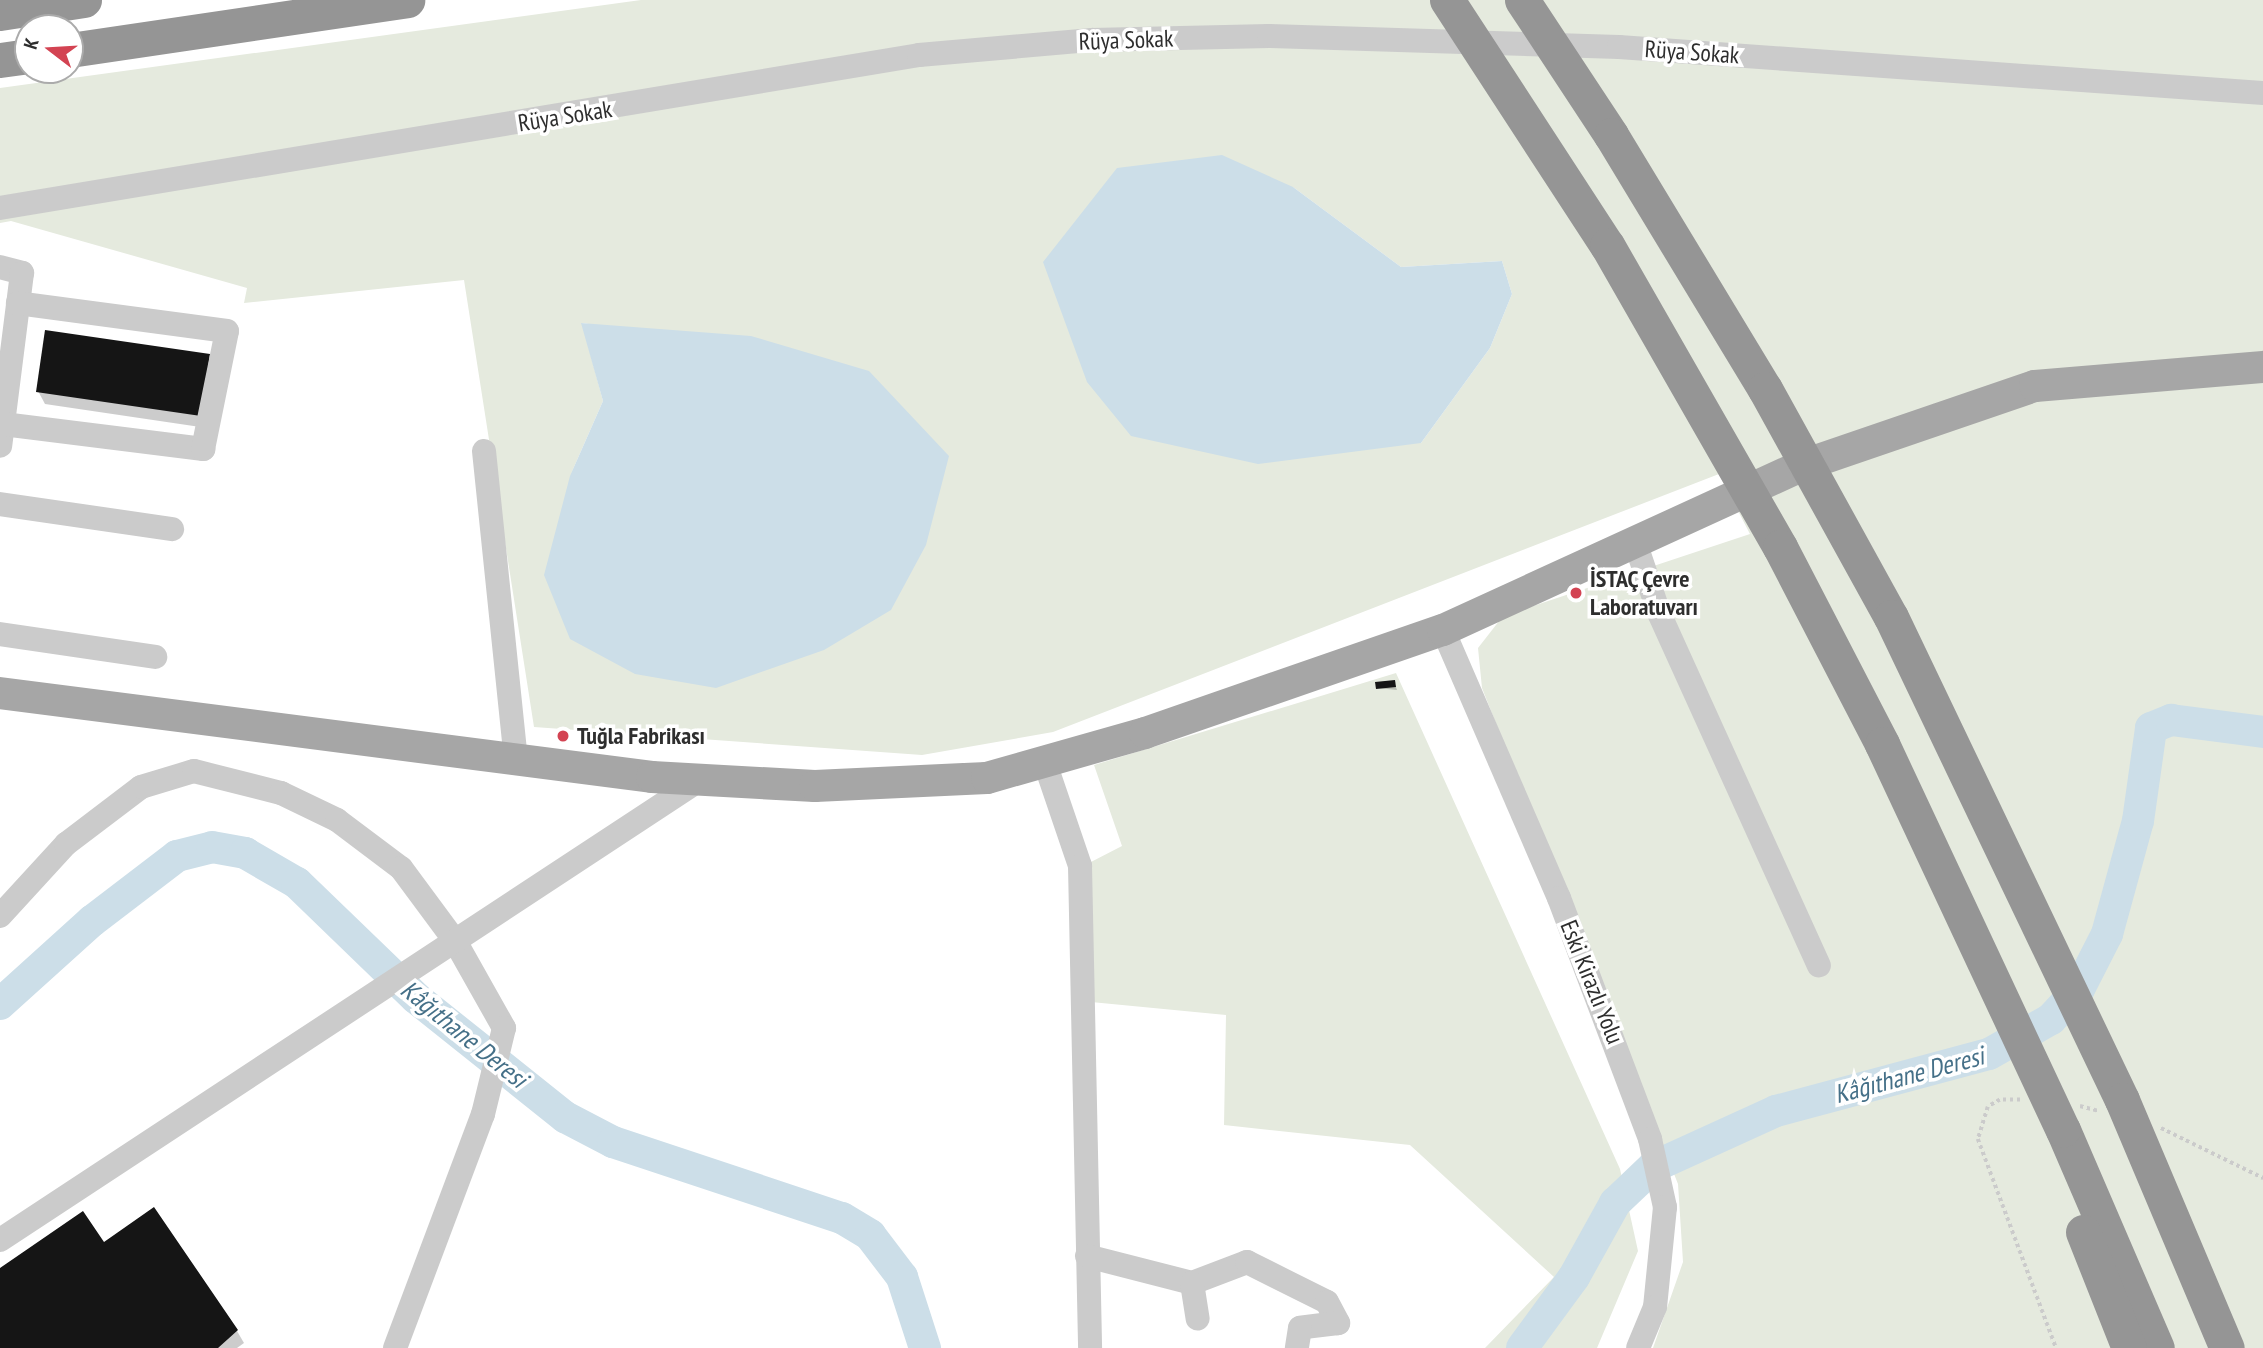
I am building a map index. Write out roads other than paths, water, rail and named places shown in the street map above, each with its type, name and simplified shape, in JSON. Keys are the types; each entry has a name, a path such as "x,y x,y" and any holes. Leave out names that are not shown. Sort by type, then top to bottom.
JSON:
{"highway":[{"path":"0,13 84,0"},
{"path":"84,48 407,0"},
{"path":"1447,0 1607,245 1799,582 1974,934 2063,1130 2157,1348"},
{"path":"1522,0 1717,308 1885,604 2110,1075 2227,1348"},
{"path":"2063,1130 2080,1225 2129,1348"}],"main road":[{"path":"0,693 516,759 701,779 828,785 987,778 1045,764 1443,630 1804,465 2035,386 2263,367"}],"street":[{"name":"Rüya Sokak","path":"0,208 919,55 1092,40 1297,36 1619,47 2263,93"},
{"path":"0,267 22,273 2,420 203,449 227,331 18,303"},
{"path":"484,451 516,759"},
{"path":"0,504 172,529"},
{"path":"1635,542 1660,612 1819,965"},
{"name":"Eski Kirazlı Yolu","path":"1443,630 1559,898 1650,1139 1665,1207 1655,1307 1637,1348"},
{"path":"0,634 155,657"},
{"path":"1045,764 1080,866 1090,1348"},
{"path":"0,916 66,844 141,786 194,771 281,793 337,820 401,868 455,941 504,1028 483,1114 394,1348"},
{"path":"0,1240 701,779"},
{"path":"1087,1256 1192,1283 1247,1262 1327,1302 1338,1323 1300,1328 1297,1348"},
{"path":"1192,1283 1198,1319"}],"water":[{"path":"1222,155 1293,187 1401,267 1502,261 1512,294 1490,348 1421,443 1258,464 1131,436 1087,382 1043,262 1117,168"},
{"path":"581,323 751,336 869,371 949,456 926,545 891,610 824,650 716,688 635,674 570,639 544,575 570,476 603,401"}],"waterway":[{"name":"Kâğıthane Deresi","path":"1522,1348 1574,1277 1615,1203 1653,1167 1776,1111 1989,1054 2051,1019 2079,989 2107,934 2138,821 2151,728 2171,720 2263,732"},
{"name":"Kâğıthane Deresi","path":"0,1004 92,921 177,856 212,847 245,853 297,883 416,998 565,1117 613,1142 842,1218 870,1235 902,1277 925,1348"}],"place":[{"name":"İSTAÇ Çevre Laboratuvarı","path":"1576,593"},
{"name":"Tuğla Fabrikası","path":"563,736"}]}
